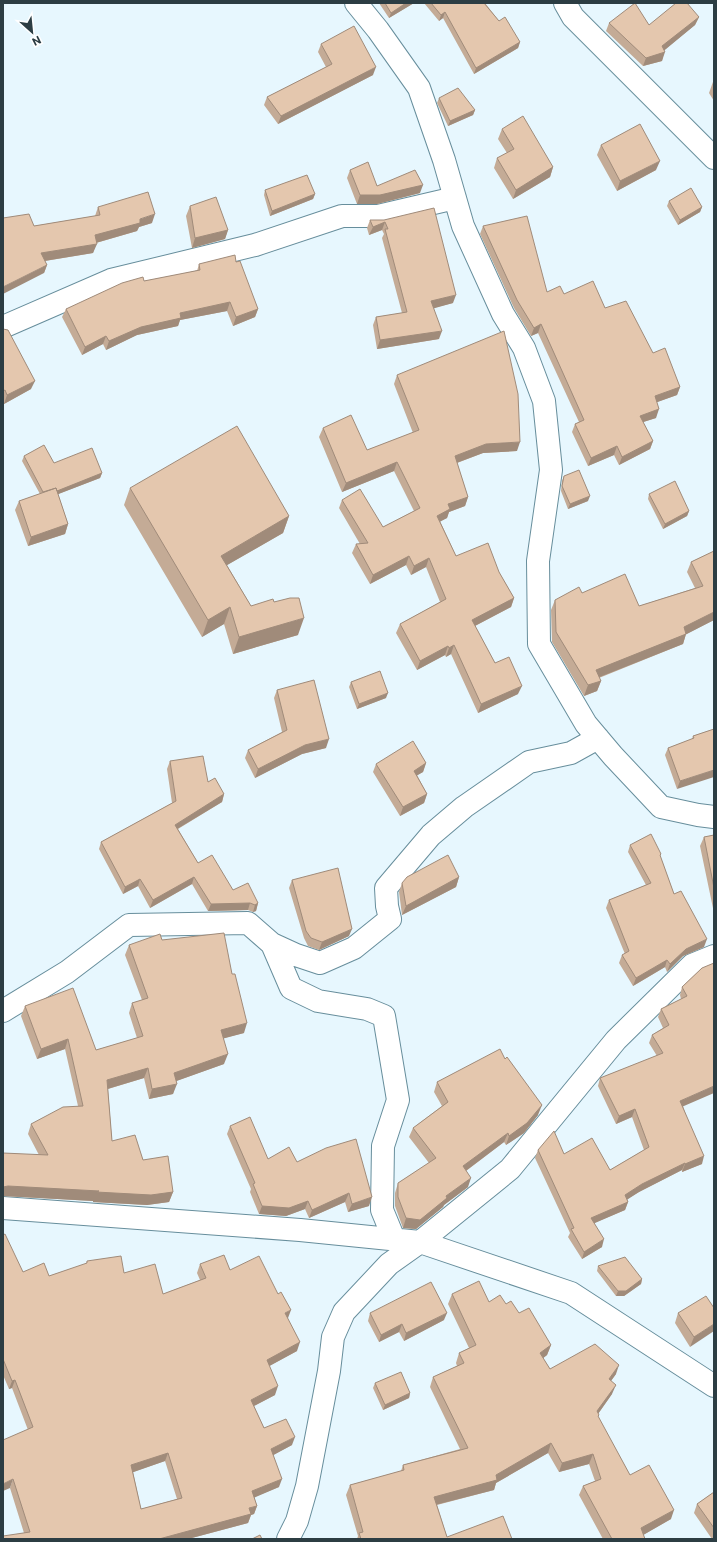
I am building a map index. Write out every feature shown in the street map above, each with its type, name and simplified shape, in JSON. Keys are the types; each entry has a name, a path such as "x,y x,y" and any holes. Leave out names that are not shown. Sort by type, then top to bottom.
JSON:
{"street":[{"path":"356,3 378,30 419,88 464,226 503,314 524,348 544,401 551,470 538,561 539,644 586,724 661,806 698,815 714,817"},
{"path":"565,3 573,17 714,158"},
{"path":"3,327 111,280 255,245 342,216 378,216 455,198"},
{"path":"3,1011 67,972 129,925 248,923 272,944 296,955 320,963 354,948 390,919 387,906 386,888 431,835 464,807 530,762 571,752 598,738"},
{"path":"272,944 291,988 318,1001 367,1009 384,1016 398,1100 383,1146 382,1210 394,1239"},
{"path":"288,1539 297,1522 307,1486 329,1371 333,1337 344,1312 389,1264 420,1242 510,1169 616,1040 692,965 714,956"},
{"path":"3,1208 300,1230 420,1242 571,1293 714,1386"}],"building":[{"path":"385,3 406,3 391,13"},
{"path":"431,3 484,3 499,21 505,17 520,42 476,68 445,12 441,15"},
{"path":"635,3 649,25 676,3 687,3 699,17 662,46 665,52 646,58 609,23"},
{"path":"354,26 376,67 281,116 267,97 332,64 321,44"},
{"path":"458,88 475,110 450,121 439,98"},
{"path":"523,116 553,167 516,190 497,158 514,149 502,129"},
{"path":"640,124 660,161 620,181 601,145"},
{"path":"368,162 377,186 415,170 423,185 380,195 360,195 350,170"},
{"path":"307,175 315,194 272,211 265,190"},
{"path":"691,188 702,207 680,220 669,201"},
{"path":"148,192 155,214 140,219 140,223 95,235 97,244 41,253 47,265 3,287 3,218 29,214 34,226 100,215 98,207"},
{"path":"216,197 228,230 195,238 190,206"},
{"path":"434,208 456,295 431,301 442,331 380,340 376,317 407,312 385,229 388,229 385,222 373,227 370,220 384,220"},
{"path":"527,216 547,292 560,286 564,294 593,281 605,308 626,301 653,353 665,348 680,387 655,396 659,409 640,416 653,441 622,457 617,446 591,458 575,424 584,420 541,324 534,328 517,300 483,226"},
{"path":"235,255 236,262 240,261 258,309 236,317 230,302 180,313 181,318 141,327 109,341 106,336 85,347 66,309 122,283 143,277 144,281 200,270 199,264"},
{"path":"3,329 8,330 35,381 7,395 5,390 3,391"},
{"path":"504,331 518,394 520,442 486,444 455,456 468,497 448,504 450,509 437,516 456,556 488,543 499,572 514,598 472,620 495,663 509,657 522,686 481,704 454,645 449,648 448,646 420,661 400,624 446,599 429,558 414,566 409,556 373,575 356,544 368,543 342,500 360,489 383,527 420,508 397,462 346,483 323,428 351,415 367,450 419,430 397,375"},
{"path":"237,426 289,516 221,556 251,606 273,599 274,602 290,598 299,598 304,618 239,637 230,607 208,620 130,488"},
{"path":"44,445 54,463 92,448 102,473 57,491 56,488 43,492 24,456"},
{"path":"579,470 590,496 570,504 562,486 564,476"},
{"path":"675,481 689,511 665,524 649,494"},
{"path":"56,488 68,524 31,537 19,501"},
{"path":"714,551 714,612 684,627 686,634 596,670 601,681 588,685 556,632 555,600 579,587 582,593 625,574 639,606 703,586 691,562"},
{"path":"380,671 388,693 359,704 351,682"},
{"path":"314,680 329,739 305,745 258,769 248,750 287,730 277,690"},
{"path":"714,729 714,770 680,781 668,748 694,738 693,736"},
{"path":"413,741 426,763 414,771 427,794 403,807 376,764"},
{"path":"203,756 208,782 215,778 224,794 175,825 198,863 212,855 233,890 248,883 258,903 255,905 250,903 211,904 194,877 153,900 140,879 125,887 101,842 176,801 170,761"},
{"path":"651,834 661,854 660,855 674,894 681,891 707,939 686,949 670,964 667,960 636,978 622,955 629,951 609,900 651,883 630,845"},
{"path":"714,835 714,888 704,837"},
{"path":"448,855 459,877 406,906 402,883 407,877"},
{"path":"338,868 352,929 322,942 311,938 306,931 292,880"},
{"path":"224,933 232,974 235,974 247,1023 221,1030 228,1054 174,1073 177,1084 152,1089 148,1068 107,1080 112,1141 135,1135 143,1160 168,1156 173,1192 151,1195 8,1186 3,1187 3,1153 48,1155 31,1124 63,1107 83,1106 68,1039 41,1049 25,1006 73,988 96,1050 143,1036 132,1003 148,998 129,945 160,934 162,940"},
{"path":"714,963 714,1086 680,1101 704,1156 685,1163 642,1184 625,1195 628,1202 591,1218 604,1239 584,1252 571,1229 574,1228 538,1150 554,1131 564,1154 592,1138 610,1170 649,1147 635,1109 619,1116 600,1078 663,1053 652,1035 669,1025 661,1009 687,996 682,987 702,968"},
{"path":"500,1049 505,1059 507,1057 542,1105 527,1123 509,1136 508,1133 463,1166 471,1178 446,1196 447,1198 420,1220 406,1218 398,1197 398,1183 436,1158 413,1128 448,1102 437,1082"},
{"path":"250,1117 268,1159 289,1147 297,1162 326,1148 356,1139 372,1197 352,1204 349,1193 312,1210 308,1201 289,1208 262,1206 253,1184 255,1183 230,1126"},
{"path":"5,1234 23,1272 44,1263 49,1276 87,1263 87,1261 121,1256 124,1273 155,1264 163,1294 206,1278 200,1264 224,1255 230,1270 259,1256 278,1294 281,1292 291,1310 285,1313 300,1342 267,1360 278,1386 251,1400 264,1428 286,1419 295,1437 271,1449 282,1479 252,1491 257,1506 249,1508 251,1514 159,1539 3,1539 3,1536 30,1532 13,1479 3,1484 3,1440 33,1427 15,1380 12,1381 3,1359 3,1235","holes":["168,1453 182,1498 141,1509 131,1465"]},
{"path":"625,1257 642,1279 626,1291 618,1291 598,1266"},
{"path":"479,1281 489,1302 500,1295 506,1304 511,1301 519,1313 529,1308 551,1345 540,1353 550,1369 595,1344 619,1365 609,1379 616,1385 597,1411 598,1416 630,1475 649,1465 674,1510 641,1528 645,1539 612,1539 583,1486 601,1479 593,1454 562,1463 551,1443 496,1475 497,1480 434,1497 447,1537 503,1516 512,1539 361,1539 359,1533 363,1532 350,1485 404,1470 403,1465 468,1448 433,1377 464,1363 459,1353 476,1345 452,1294"},
{"path":"431,1282 447,1313 406,1333 402,1324 381,1335 370,1313"},
{"path":"706,1296 714,1308 714,1324 694,1337 678,1313"},
{"path":"401,1372 410,1393 385,1405 375,1383"},
{"path":"714,1492 714,1528 697,1504"},
{"path":"260,1535 262,1539 252,1539"}]}
